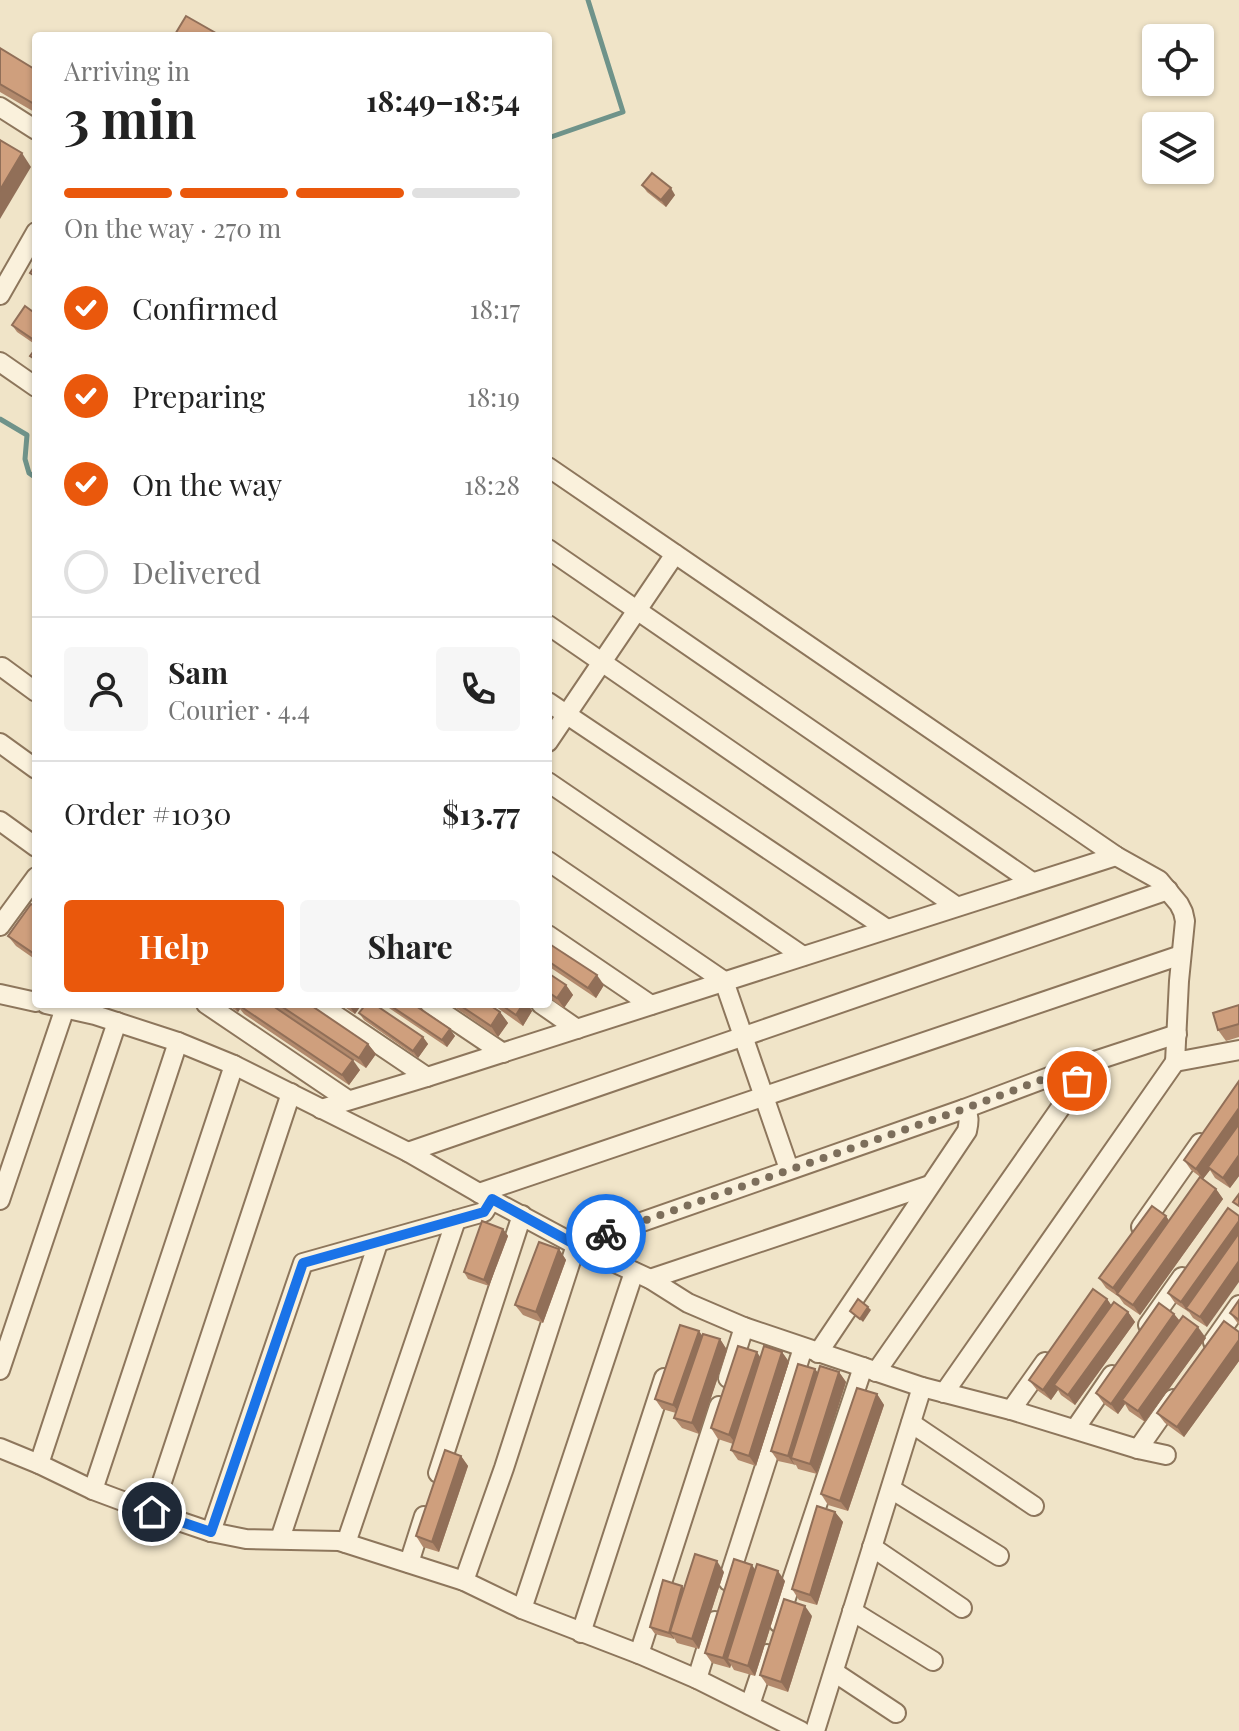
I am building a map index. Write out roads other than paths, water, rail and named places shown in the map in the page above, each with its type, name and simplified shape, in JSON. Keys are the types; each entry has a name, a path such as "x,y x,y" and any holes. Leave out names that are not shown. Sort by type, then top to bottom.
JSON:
{"street":[{"path":"0,107 32,127"},
{"path":"0,295 32,239"},
{"path":"0,362 32,384"},
{"path":"552,470 1116,856 1159,880 1179,904 1185,921 1175,1062 944,1393"},
{"path":"552,552 1032,882"},
{"path":"552,736 675,554"},
{"path":"552,628 956,906"},
{"path":"2,667 32,689"},
{"path":"552,705 887,929"},
{"path":"0,743 32,766"},
{"path":"552,785 803,956"},
{"path":"0,821 32,844"},
{"path":"321,1109 1116,856"},
{"path":"552,864 724,981 789,1169"},
{"path":"0,926 7,902 32,885"},
{"path":"408,1152 1168,890"},
{"path":"552,938 651,1005"},
{"path":"486,1196 1181,955"},
{"path":"0,994 32,1001"},
{"path":"0,1200 55,1008"},
{"path":"64,1008 178,1042 234,1065 408,1152 576,1245 642,1275 686,1311 744,1327 922,1387 1166,1455"},
{"path":"212,1008 348,1100"},
{"path":"325,1008 427,1077"},
{"path":"436,1008 503,1053"},
{"path":"547,1008 577,1029"},
{"path":"0,1370 117,1022"},
{"path":"576,1245 1177,1034"},
{"path":"39,1464 178,1042"},
{"path":"1175,1062 1239,1050"},
{"path":"93,1490 234,1065"},
{"path":"750,1705 870,1369 1075,1087 1077,1081 1073,1068"},
{"path":"152,1512 291,1093"},
{"path":"697,1679 810,1350 967,1131 969,1120 964,1109"},
{"path":"1130,1243 1212,1127"},
{"path":"642,1275 930,1185"},
{"path":"211,1532 303,1263 484,1212 486,1196"},
{"path":"409,1563 522,1215"},
{"path":"346,1543 456,1220"},
{"path":"280,1539 378,1243"},
{"path":"464,1581 576,1245"},
{"path":"1139,1338 1193,1261"},
{"path":"522,1609 642,1275"},
{"path":"1202,1357 1239,1305"},
{"path":"639,1654 744,1327"},
{"path":"1011,1410 1057,1346"},
{"path":"581,1633 669,1363"},
{"path":"1075,1429 1120,1364"},
{"path":"1138,1449 1184,1383"},
{"path":"815,1731 922,1387"},
{"path":"911,1423 1034,1506"},
{"path":"0,1448 93,1490 211,1532 246,1539 339,1541 464,1581 522,1609 697,1679 800,1731"},
{"path":"891,1489 999,1556"},
{"path":"872,1547 962,1608"},
{"path":"852,1611 933,1661"},
{"path":"834,1672 896,1713"}],"waterway":[{"path":"552,137 623,112 588,0"},
{"path":"0,419 27,435 25,459 32,475"}]}
